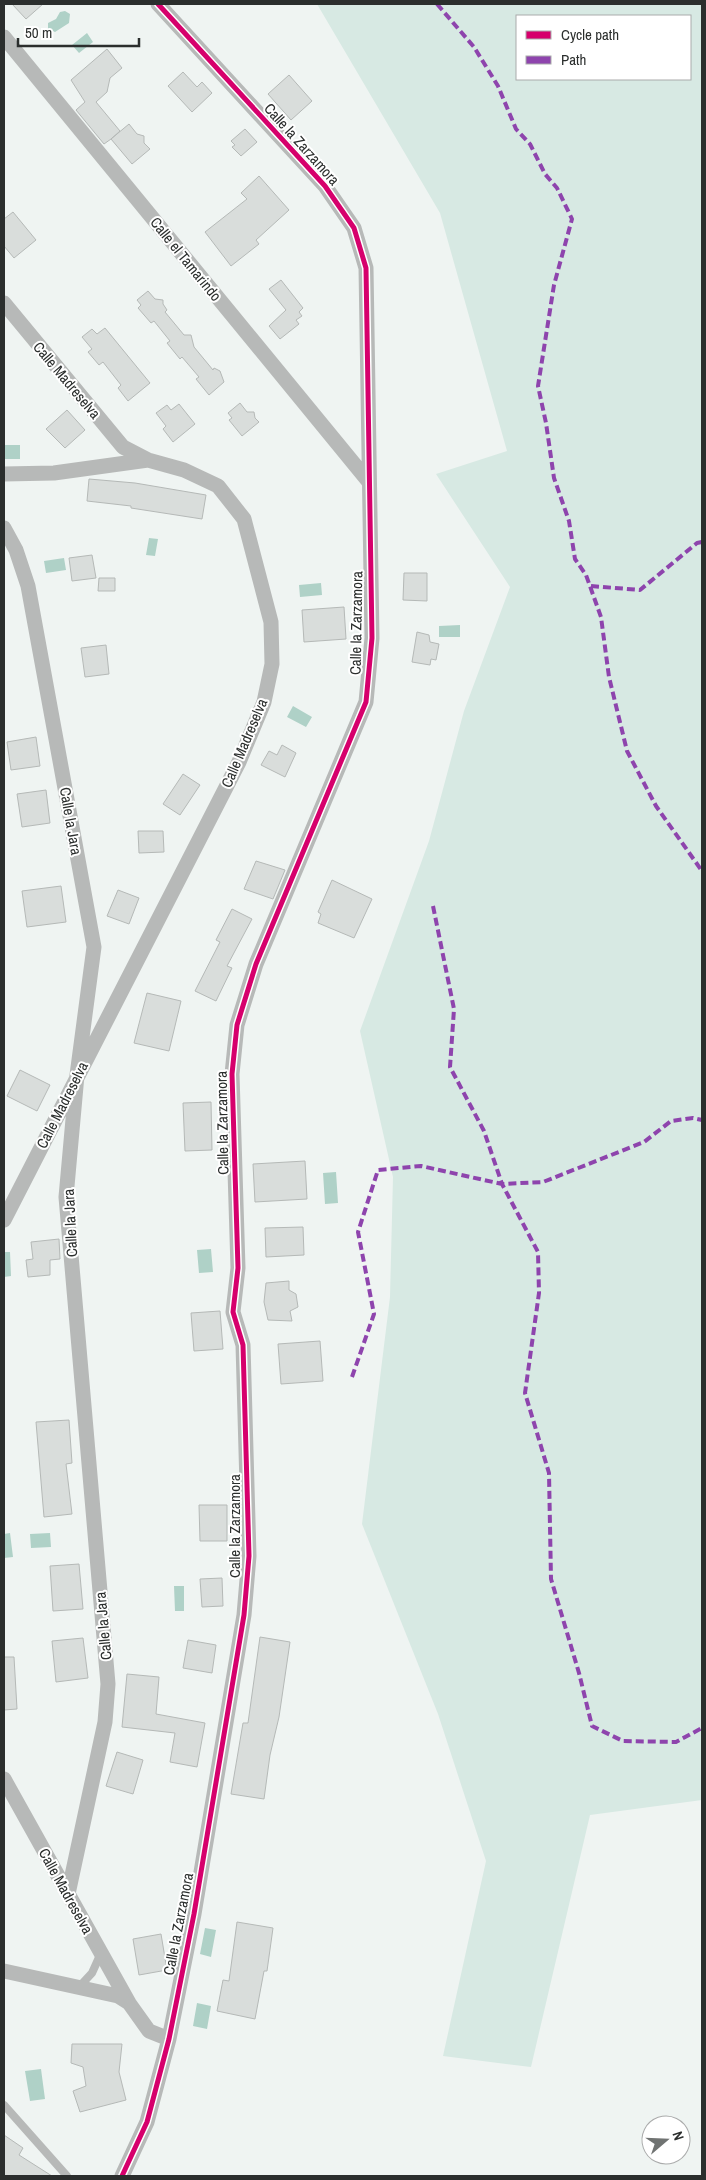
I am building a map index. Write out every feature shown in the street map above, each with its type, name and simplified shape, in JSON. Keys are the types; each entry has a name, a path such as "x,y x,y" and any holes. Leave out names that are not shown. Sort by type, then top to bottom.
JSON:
{"street":[{"name":"Calle la Zarzamora","path":"122,2176 147,2122 169,2039 194,1914 244,1615 249,1556 243,1345 232,1312 238,1268 232,1074 237,1025 256,964 366,702 372,638 366,268 354,228 325,186 158,4"},
{"name":"Calle el Tamarindo","path":"4,37 368,482"},
{"name":"Calle Madreselva","path":"4,303 123,447 148,460 184,470 218,486 244,519 271,622 272,664 264,702 238,762 4,1220"},
{"path":"4,474 54,473 148,460"},
{"name":"Calle la Jara","path":"4,528 16,550 28,586 94,947 77,1075 66,1197 108,1684 105,1722 68,1894"},
{"name":"Calle Madreselva","path":"4,1779 129,2003 149,2031 169,2039"},
{"path":"4,1971 118,1996 129,2003"}],"lane":[{"path":"79,1987 92,1974 101,1953"},
{"path":"4,2104 67,2176"}],"shaded area":[{"path":"317,4 702,4 702,1800 590,1815 531,2067 443,2056 486,1861 438,1714 362,1524 390,1297 393,1177 360,1031 429,841 464,711 510,587 436,474 507,451 440,213"},
{"path":"65,11 70,14 69,23 55,32 48,29 48,23 56,19 60,12"},
{"path":"87,33 93,42 79,53 72,45"},
{"path":"4,445 20,445 20,459 4,459"},
{"path":"149,538 158,539 155,556 146,555"},
{"path":"64,558 66,570 46,573 44,561"},
{"path":"321,583 322,595 300,597 299,585"},
{"path":"460,625 460,637 439,637 439,626"},
{"path":"293,706 312,717 306,727 287,717"},
{"path":"336,1172 338,1203 325,1204 323,1173"},
{"path":"211,1249 213,1272 199,1273 197,1250"},
{"path":"4,1252 10,1252 11,1276 4,1277"},
{"path":"10,1533 13,1557 4,1558 4,1534"},
{"path":"50,1533 51,1547 31,1548 30,1534"},
{"path":"174,1586 184,1586 184,1611 175,1611"},
{"path":"205,1928 216,1930 211,1957 200,1954"},
{"path":"197,2003 211,2006 207,2029 193,2026"},
{"path":"41,2069 45,2099 30,2101 25,2071"}],"building":[{"path":"12,4 43,4 26,19"},
{"path":"107,49 122,68 110,78 107,92 96,102 120,131 104,144 76,110 85,102 71,80"},
{"path":"183,72 197,87 202,82 212,93 192,112 168,86"},
{"path":"289,75 312,101 291,120 268,94"},
{"path":"129,124 137,134 144,136 144,143 150,149 132,164 111,139"},
{"path":"245,129 257,142 241,156 232,147 235,145 231,141"},
{"path":"259,176 289,210 256,240 259,244 231,266 205,232 247,199 241,193"},
{"path":"13,212 36,240 14,258 4,246 4,219"},
{"path":"281,280 303,308 299,312 302,316 296,320 299,324 280,339 269,326 286,310 269,289"},
{"path":"148,291 155,299 163,300 167,310 165,312 184,335 191,335 194,347 213,370 214,368 220,371 224,382 209,395 196,379 199,377 167,343 170,341 154,321 151,323 138,308 141,305 137,300"},
{"path":"105,328 150,383 128,401 118,388 121,385 103,362 99,365 88,352 92,349 82,337 92,329 97,334"},
{"path":"240,403 247,412 254,412 255,418 259,422 242,436 229,420 232,418 228,413"},
{"path":"179,404 195,424 173,442 163,429 166,426 156,413 167,405 171,410"},
{"path":"67,410 85,430 65,448 46,429"},
{"path":"89,479 135,483 206,495 202,519 131,508 131,506 87,501"},
{"path":"92,555 96,578 72,581 69,558"},
{"path":"404,573 427,573 427,601 403,600"},
{"path":"99,578 115,578 115,591 98,591"},
{"path":"344,607 346,639 304,642 302,610"},
{"path":"417,632 429,635 430,642 439,644 436,660 431,659 430,665 412,662"},
{"path":"106,645 109,674 85,677 81,648"},
{"path":"36,737 40,766 11,770 7,742"},
{"path":"282,745 296,753 285,777 261,765 269,751 277,755"},
{"path":"183,774 200,785 180,815 163,804"},
{"path":"46,790 50,823 22,827 17,794"},
{"path":"138,831 163,831 164,852 139,853"},
{"path":"256,861 285,870 273,899 244,889"},
{"path":"332,880 372,899 354,938 318,923 321,914 318,912"},
{"path":"61,886 66,922 27,927 22,891"},
{"path":"118,890 139,898 129,924 107,916"},
{"path":"232,909 252,919 227,966 232,968 216,1001 195,991 220,942 216,940"},
{"path":"147,993 181,1001 169,1051 134,1043"},
{"path":"20,1070 50,1085 37,1111 7,1096"},
{"path":"211,1102 212,1150 185,1151 183,1103"},
{"path":"305,1161 307,1199 255,1202 253,1164"},
{"path":"303,1227 304,1255 266,1257 265,1228"},
{"path":"59,1239 60,1259 50,1260 50,1275 28,1277 26,1260 33,1259 31,1242"},
{"path":"289,1281 289,1290 296,1294 298,1307 290,1311 292,1321 268,1320 264,1302 266,1283"},
{"path":"220,1311 223,1349 194,1351 191,1313"},
{"path":"320,1341 323,1381 281,1384 278,1344"},
{"path":"69,1420 72,1463 66,1464 72,1514 44,1517 36,1422"},
{"path":"199,1505 227,1505 227,1541 200,1541"},
{"path":"79,1564 83,1609 53,1611 50,1566"},
{"path":"222,1578 223,1606 202,1607 200,1579"},
{"path":"260,1637 290,1642 264,1799 231,1794 243,1723 248,1723"},
{"path":"83,1638 88,1678 56,1682 52,1641"},
{"path":"188,1640 216,1645 212,1673 183,1668"},
{"path":"4,1657 14,1657 17,1709 4,1710"},
{"path":"127,1674 159,1677 156,1714 205,1723 197,1767 170,1762 175,1733 122,1727"},
{"path":"117,1752 143,1760 133,1794 106,1786"},
{"path":"237,1922 273,1928 267,1971 264,1971 255,2019 217,2011 223,1980 229,1981"},
{"path":"161,1934 167,1970 139,1975 133,1939"},
{"path":"72,2044 122,2044 119,2072 126,2100 80,2112 73,2091 86,2086 83,2067 71,2063"},
{"path":"4,2135 23,2148 19,2155 52,2176 4,2176"}],"marked path":[{"path":"437,4 474,47 498,86 516,129 530,144 545,174 557,188 572,219 554,285 538,386 546,423 554,478 569,521 575,559 586,575 601,617 609,677 627,751 656,806 702,871"},
{"path":"591,586 640,590 697,543 702,542"},
{"path":"433,906 454,1009 450,1067 484,1131 502,1184 538,1252 539,1293 525,1393 549,1473 551,1579 579,1673 592,1726 623,1741 676,1742 702,1728"},
{"path":"352,1377 374,1314 358,1232 378,1170 421,1166 502,1184 543,1182 644,1142 671,1121 693,1118 702,1120"}],"cycle path":[{"path":"122,2176 147,2122 169,2039 194,1914 244,1615 249,1556 243,1345 233,1312 238,1268 232,1074 237,1025 256,964 366,702 372,638 366,268 354,228 325,186 158,4"}]}
